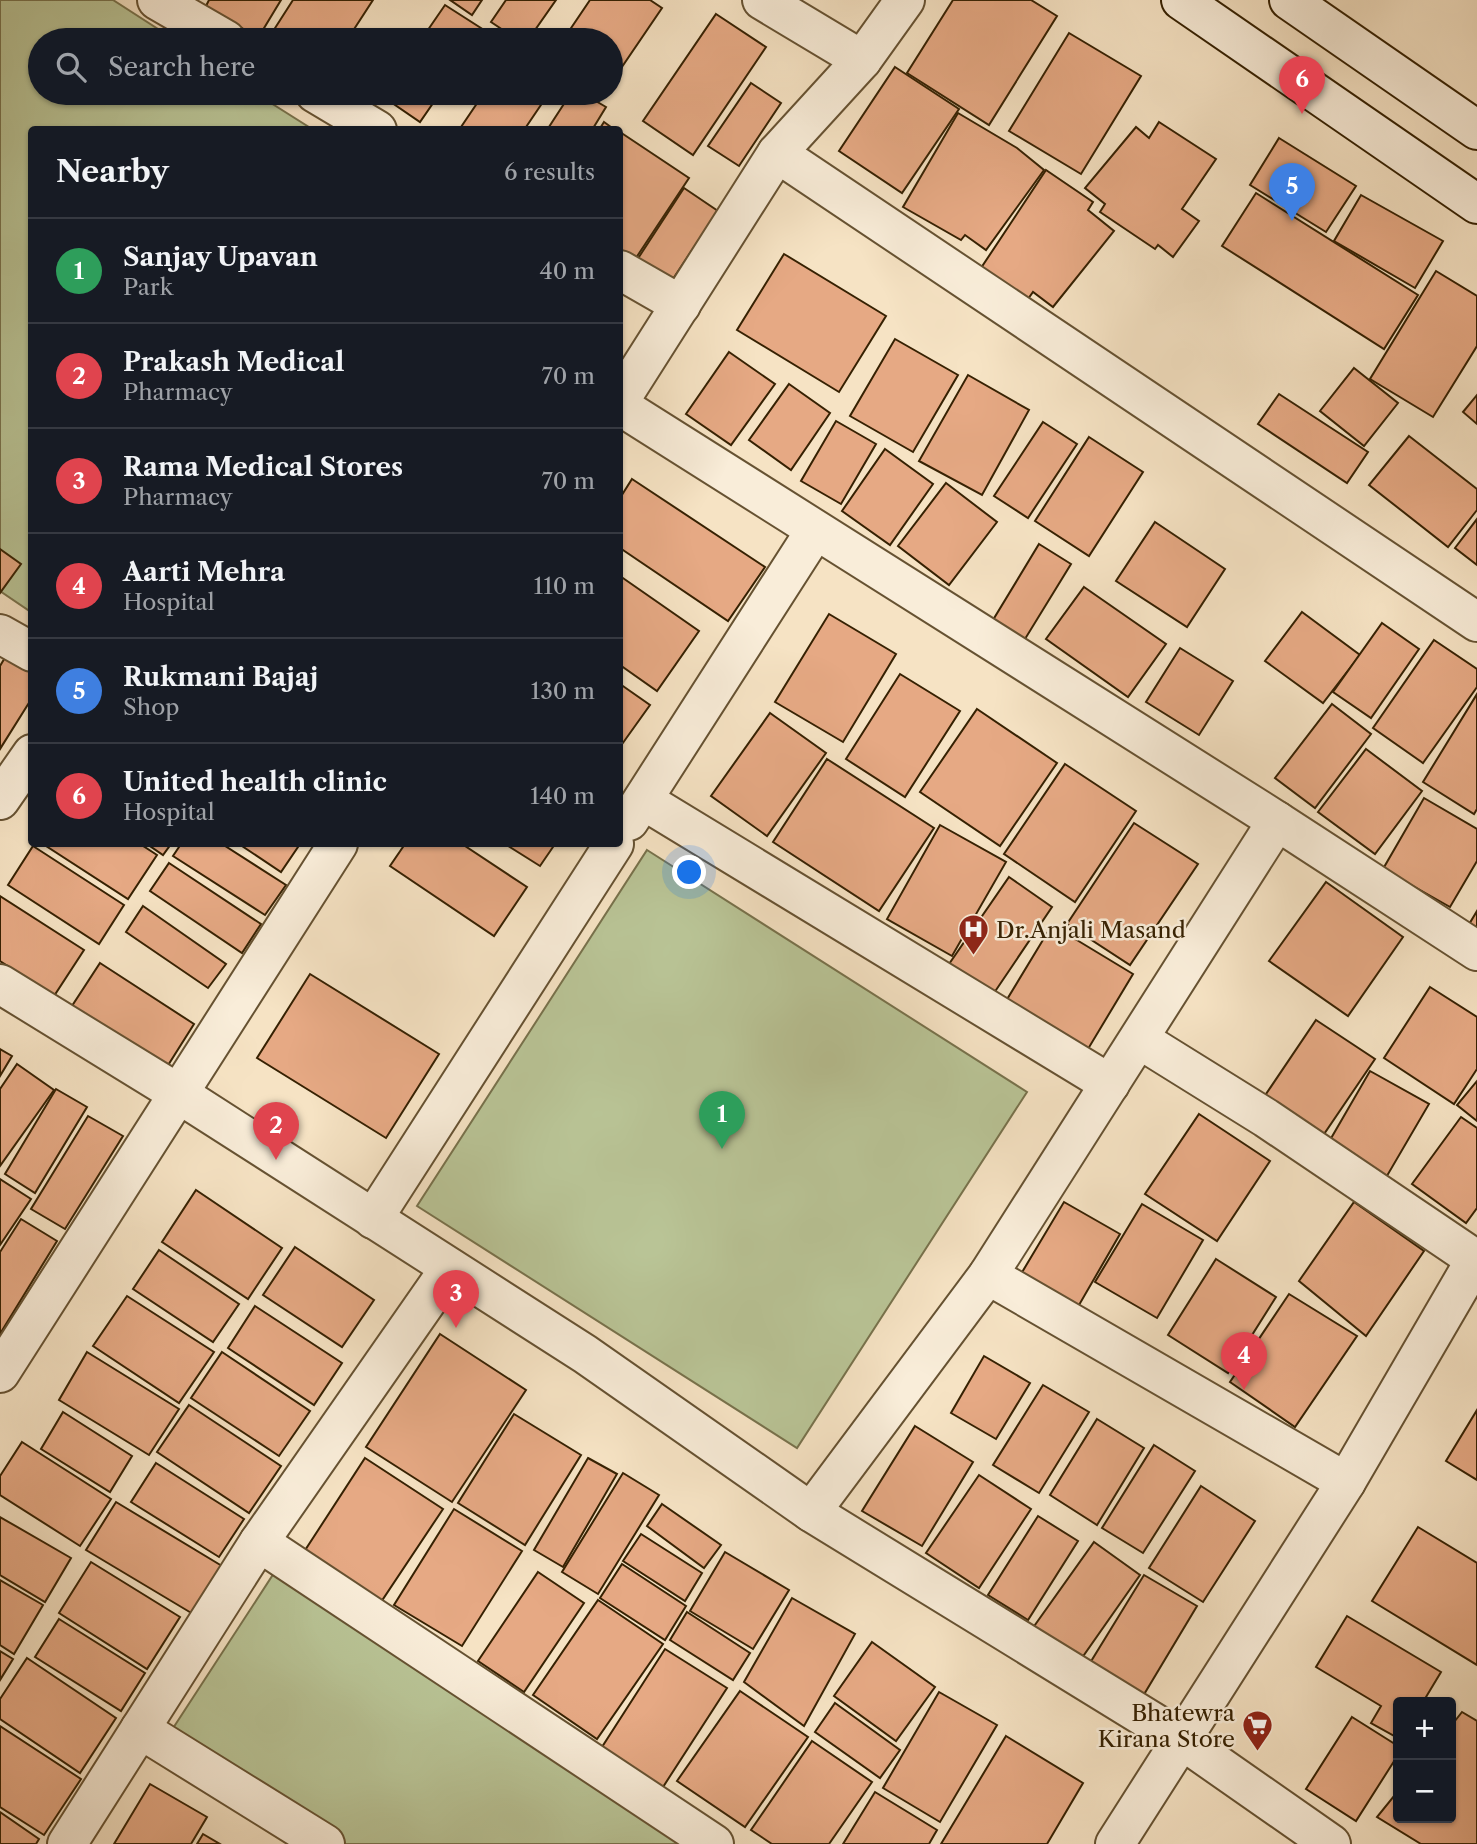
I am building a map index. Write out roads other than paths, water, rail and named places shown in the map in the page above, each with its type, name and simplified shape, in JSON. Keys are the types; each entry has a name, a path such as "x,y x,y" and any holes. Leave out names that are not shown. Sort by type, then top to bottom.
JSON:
{"street":[{"path":"158,0 206,28"},
{"path":"762,0 862,60"},
{"path":"623,395 777,153 862,60 905,0"},
{"path":"1181,0 1477,204"},
{"path":"1289,0 1477,130"},
{"path":"335,105 370,126"},
{"path":"777,153 1477,622"},
{"path":"623,272 681,306"},
{"path":"623,408 1277,821 1477,951"},
{"path":"623,830 815,531"},
{"path":"0,634 28,650"},
{"path":"0,800 28,760"},
{"path":"643,800 1110,1084"},
{"path":"811,1512 988,1275 1277,821"},
{"path":"5,1354 179,1094 336,847"},
{"path":"373,1219 612,847"},
{"path":"0,985 179,1094 585,1354 811,1512 1182,1740 1331,1844"},
{"path":"1115,1844 1346,1482 1476,1258 1297,1139 1139,1039"},
{"path":"67,1844 259,1542 450,1268"},
{"path":"988,1275 1346,1482"},
{"path":"259,1542 714,1844"},
{"path":"140,1729 325,1844"}],"place":[{"name":"United health clinic","path":"1302,114"},
{"name":"Rukmani Bajaj","path":"1292,221"},
{"name":"Dr.Anjali Masand","path":"973,957"},
{"name":"Sanjay Upavan","path":"722,1149"},
{"name":"Prakash Medical","path":"276,1160"},
{"name":"Rama Medical Stores","path":"456,1328"},
{"name":"Aarti Mehra","path":"1244,1390"},
{"name":"Bhatewra Kirana Store","path":"1258,1753"}]}
